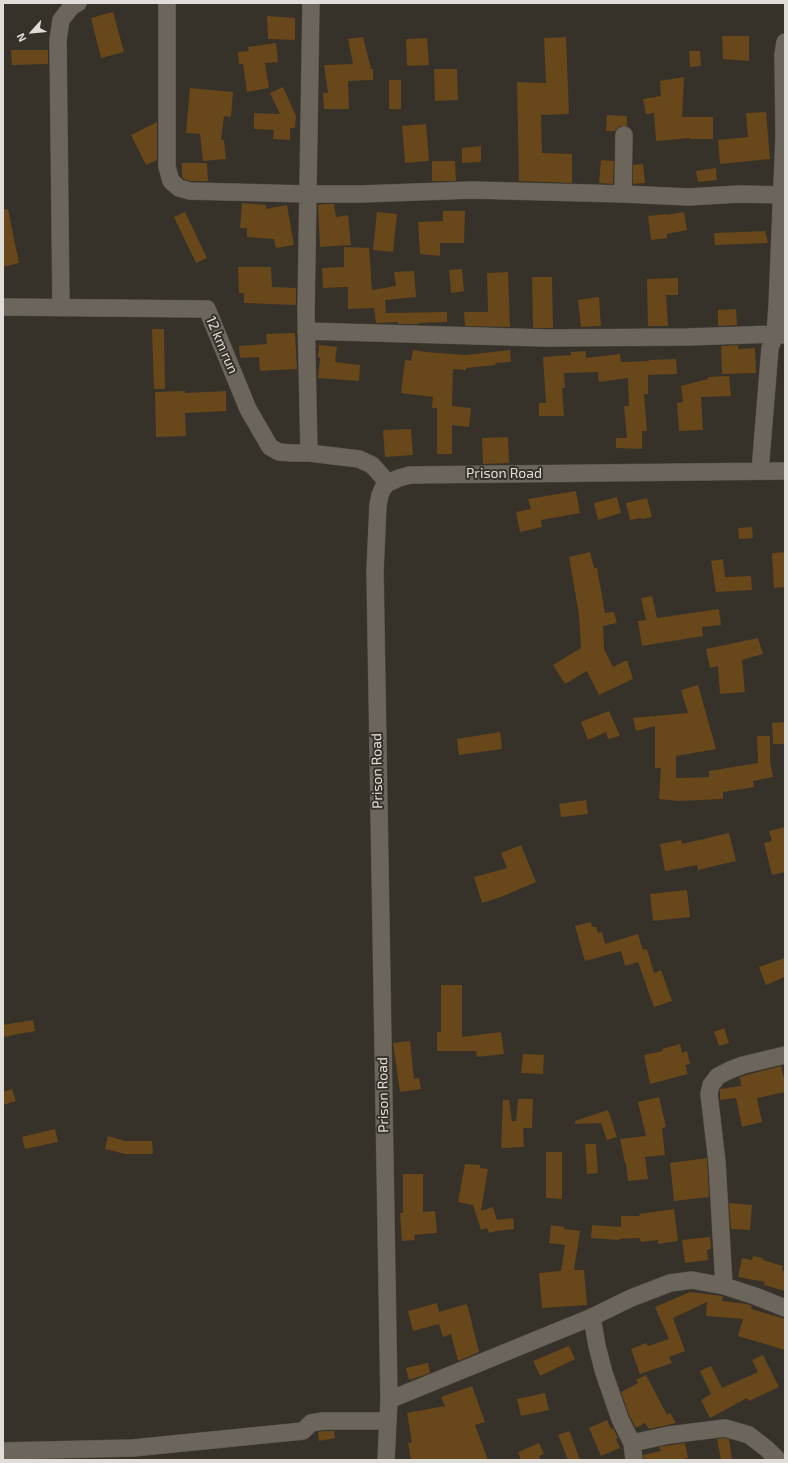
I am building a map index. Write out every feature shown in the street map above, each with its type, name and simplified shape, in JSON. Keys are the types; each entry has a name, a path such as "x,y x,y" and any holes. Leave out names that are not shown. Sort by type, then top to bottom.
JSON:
{"street":[{"path":"61,308 58,40 62,20 72,6 78,3"},
{"path":"167,3 167,167 171,181 179,188 190,191 308,194 361,194 472,190 689,197 739,194 783,195"},
{"path":"308,453 306,331 311,3"},
{"path":"760,471 770,348 780,335 784,137 783,55 785,42"},
{"path":"623,194 624,135"},
{"name":"12 km run","path":"3,307 207,310 248,409 270,447 278,452 308,453 359,459 372,465 388,483"},
{"path":"306,331 546,338 780,335"},
{"name":"Prison Road","path":"386,1460 388,1400 375,571 378,505 383,488 388,483 410,475 785,471"},
{"path":"724,1286 717,1162 709,1094 710,1085 718,1076 730,1070 743,1065 785,1055"},
{"path":"388,1400 592,1317 631,1298 670,1283 692,1280 724,1286 785,1308"},
{"path":"592,1317 604,1373 620,1419 632,1443 634,1460"},
{"path":"3,1451 133,1448 303,1431 311,1422 388,1421"},
{"path":"632,1443 669,1435 725,1428 749,1435 778,1460"}],"building":[{"path":"113,12 124,52 101,58 91,18"},
{"path":"267,16 295,18 295,40 268,39"},
{"path":"722,36 749,36 749,61 723,59"},
{"path":"363,37 371,69 373,69 373,80 348,81 349,109 324,109 323,93 328,93 324,65 353,64 348,39"},
{"path":"566,37 569,114 541,115 542,153 572,154 572,183 519,181 517,82 546,83 544,38"},
{"path":"427,38 429,65 407,66 406,39"},
{"path":"276,43 278,62 265,63 269,88 247,92 243,64 239,64 238,52 249,51 248,47"},
{"path":"11,50 48,50 48,64 12,65"},
{"path":"689,51 700,51 701,66 690,67"},
{"path":"434,69 457,69 458,100 435,101"},
{"path":"684,77 682,117 713,117 713,139 690,138 656,141 654,113 646,114 643,99 661,96 660,81"},
{"path":"389,80 401,80 401,109 389,109"},
{"path":"283,87 296,116 295,128 290,128 290,140 273,139 274,130 254,129 254,113 280,114 270,93"},
{"path":"190,88 233,92 231,117 224,116 221,140 224,140 226,159 203,161 200,134 186,133"},
{"path":"766,112 770,159 720,164 718,140 748,137 746,113"},
{"path":"607,115 627,116 627,126 620,126 615,131 606,131"},
{"path":"157,122 157,160 146,165 131,135"},
{"path":"426,124 429,161 405,163 402,126"},
{"path":"481,146 481,162 462,163 462,148"},
{"path":"601,160 614,161 613,184 599,183"},
{"path":"432,161 455,161 456,181 432,181"},
{"path":"182,163 207,163 208,181 191,181 184,179 182,177"},
{"path":"643,164 645,183 633,184 633,165"},
{"path":"716,168 717,180 698,182 696,171"},
{"path":"242,203 266,205 266,209 287,205 294,245 276,248 274,239 247,237 247,228 240,228"},
{"path":"334,204 336,217 348,215 351,245 320,247 318,205"},
{"path":"8,209 19,263 3,267 3,210"},
{"path":"443,211 465,211 464,243 440,243 440,256 420,254 418,222 443,221"},
{"path":"185,212 207,258 196,263 174,217"},
{"path":"377,212 397,214 393,252 373,250"},
{"path":"684,212 687,230 667,234 667,238 651,240 648,216"},
{"path":"765,231 768,243 715,245 714,233"},
{"path":"344,247 369,248 372,290 396,286 394,272 414,271 416,297 385,300 386,313 447,312 447,322 418,324 398,324 398,322 376,323 374,308 348,309 348,287 323,288 322,268 344,267"},
{"path":"238,267 271,267 272,287 296,288 296,305 244,303 244,293 239,293"},
{"path":"462,269 464,291 451,293 449,270"},
{"path":"508,272 510,327 465,326 464,312 488,312 487,273"},
{"path":"532,277 552,277 553,328 533,328"},
{"path":"678,278 678,295 666,295 668,326 648,326 647,279"},
{"path":"599,297 601,326 581,327 578,300"},
{"path":"736,309 737,325 718,326 718,310"},
{"path":"152,329 164,329 165,389 154,389"},
{"path":"295,333 297,369 260,371 259,357 240,358 239,346 267,344 266,334"},
{"path":"319,345 337,347 335,362 360,365 359,381 318,378 320,358 318,357"},
{"path":"738,345 738,349 755,348 756,373 722,374 721,346"},
{"path":"413,350 466,355 510,350 511,362 466,368 466,370 453,369 452,406 471,408 469,427 452,425 452,454 437,454 437,408 432,408 433,397 401,393 405,360 411,361"},
{"path":"586,351 586,358 620,354 621,362 676,359 677,374 648,375 648,394 644,394 647,431 642,431 642,449 616,448 616,438 627,438 624,406 629,406 628,378 599,382 598,372 564,373 565,388 562,388 564,416 539,416 539,403 546,403 543,357 571,355 571,352"},
{"path":"729,376 731,396 701,397 703,430 679,431 677,403 683,402 681,386 708,379 708,377"},
{"path":"185,391 185,393 226,391 226,411 185,413 186,436 156,437 155,392"},
{"path":"411,429 413,455 385,457 383,430"},
{"path":"508,437 509,463 483,464 482,438"},
{"path":"576,491 580,513 541,520 542,527 520,532 516,512 531,509 528,499"},
{"path":"617,497 621,513 598,520 594,503"},
{"path":"647,498 652,517 630,520 626,503"},
{"path":"752,527 753,538 739,539 738,528"},
{"path":"590,552 594,568 597,568 605,613 614,612 617,623 603,626 604,649 613,667 627,660 633,679 599,695 587,671 565,684 553,665 581,648 579,615 569,557"},
{"path":"785,552 785,587 774,588 772,553"},
{"path":"723,559 725,577 751,576 752,590 716,592 711,561"},
{"path":"652,596 657,618 719,609 721,625 702,627 703,636 642,646 638,621 646,620 641,598"},
{"path":"758,638 763,654 742,660 745,692 720,694 718,666 710,668 706,649"},
{"path":"698,685 716,749 676,756 676,778 709,777 709,771 758,763 757,736 770,736 770,762 773,777 753,781 754,787 723,792 723,799 678,801 659,799 661,768 655,768 655,726 636,731 633,718 654,716 655,719 655,716 688,713 681,690"},
{"path":"609,711 620,736 608,739 606,732 588,740 581,722"},
{"path":"785,722 785,744 773,744 772,723"},
{"path":"500,732 502,749 459,755 457,739"},
{"path":"586,800 588,814 561,817 559,804"},
{"path":"785,827 785,872 772,875 764,843 772,841 769,831"},
{"path":"729,833 736,861 698,870 697,865 665,871 660,844 681,840 682,844"},
{"path":"521,845 536,882 501,897 482,903 474,877 507,868 501,853"},
{"path":"687,890 690,917 653,921 650,894"},
{"path":"591,922 592,927 596,927 598,933 602,932 605,944 638,934 643,950 647,949 654,973 661,970 672,1001 654,1007 638,962 625,966 621,951 585,961 575,926"},
{"path":"785,958 785,977 766,985 759,967"},
{"path":"441,985 462,985 462,1037 501,1032 504,1054 477,1057 476,1051 437,1051 437,1032 441,1032"},
{"path":"33,1020 35,1031 3,1037 3,1025"},
{"path":"724,1028 729,1043 719,1046 714,1032"},
{"path":"410,1041 414,1079 419,1078 421,1089 400,1092 393,1043"},
{"path":"680,1044 682,1053 687,1051 690,1064 685,1065 688,1074 650,1084 644,1055 663,1051 662,1049"},
{"path":"523,1054 544,1055 543,1074 521,1073"},
{"path":"781,1066 785,1082 785,1092 757,1098 762,1122 742,1127 736,1098 720,1100 720,1089 741,1086 740,1077"},
{"path":"12,1089 16,1101 3,1105 3,1092"},
{"path":"659,1097 666,1127 662,1128 665,1155 645,1157 648,1179 628,1181 626,1163 620,1139 646,1136 638,1102"},
{"path":"518,1099 533,1099 532,1128 523,1128 524,1147 501,1148 503,1100 509,1100 512,1121 516,1121"},
{"path":"608,1110 617,1137 607,1140 601,1123 575,1124 575,1121"},
{"path":"55,1129 58,1142 25,1149 22,1137"},
{"path":"108,1136 125,1141 152,1141 153,1154 125,1154 105,1149"},
{"path":"585,1144 596,1144 598,1173 587,1174"},
{"path":"546,1152 562,1152 562,1199 546,1198"},
{"path":"707,1158 709,1197 674,1201 670,1163"},
{"path":"465,1164 480,1165 480,1168 488,1169 481,1211 493,1207 497,1220 513,1218 514,1229 489,1233 487,1228 481,1230 473,1205 458,1202"},
{"path":"403,1174 423,1174 423,1212 435,1211 437,1233 414,1235 415,1240 402,1241 400,1213 403,1213"},
{"path":"729,1203 752,1205 750,1230 731,1229"},
{"path":"674,1209 678,1241 658,1244 658,1240 641,1242 640,1238 619,1240 591,1238 592,1225 621,1227 621,1216 640,1216 639,1214"},
{"path":"551,1225 564,1227 564,1229 580,1231 574,1270 584,1270 587,1305 542,1308 539,1273 561,1271 565,1245 549,1243"},
{"path":"710,1237 711,1249 707,1250 708,1260 685,1263 682,1240"},
{"path":"753,1256 763,1258 763,1260 783,1266 782,1270 785,1271 785,1291 764,1285 765,1282 738,1277 742,1258 752,1260"},
{"path":"690,1292 723,1296 722,1301 747,1304 752,1306 751,1309 785,1319 785,1350 738,1336 743,1319 706,1316 707,1302 673,1318 685,1351 669,1357 672,1363 640,1374 631,1349 646,1343 648,1346 669,1339 655,1307"},
{"path":"437,1303 439,1312 467,1304 479,1352 458,1361 451,1334 443,1337 439,1324 413,1331 408,1311"},
{"path":"569,1346 575,1359 540,1376 533,1361"},
{"path":"763,1355 779,1387 749,1401 747,1398 710,1418 701,1400 711,1394 700,1371 711,1366 722,1388 758,1372 752,1360"},
{"path":"428,1363 430,1373 409,1380 406,1368"},
{"path":"646,1375 667,1415 670,1413 676,1423 649,1429 645,1423 636,1428 629,1415 621,1392 638,1383 636,1380"},
{"path":"472,1386 485,1422 475,1425 488,1460 411,1460 408,1443 412,1442 407,1413 445,1406 441,1397"},
{"path":"545,1393 549,1410 521,1416 517,1399"},
{"path":"607,1420 611,1429 613,1428 618,1438 616,1439 620,1448 601,1456 589,1428"},
{"path":"334,1431 335,1438 319,1441 318,1432"},
{"path":"569,1431 580,1460 568,1460 558,1435"},
{"path":"717,1439 729,1439 732,1460 721,1460"},
{"path":"539,1443 544,1454 539,1456 541,1460 521,1460 518,1452"},
{"path":"685,1443 688,1458 676,1460 644,1460 643,1455 661,1451 659,1447"}]}
